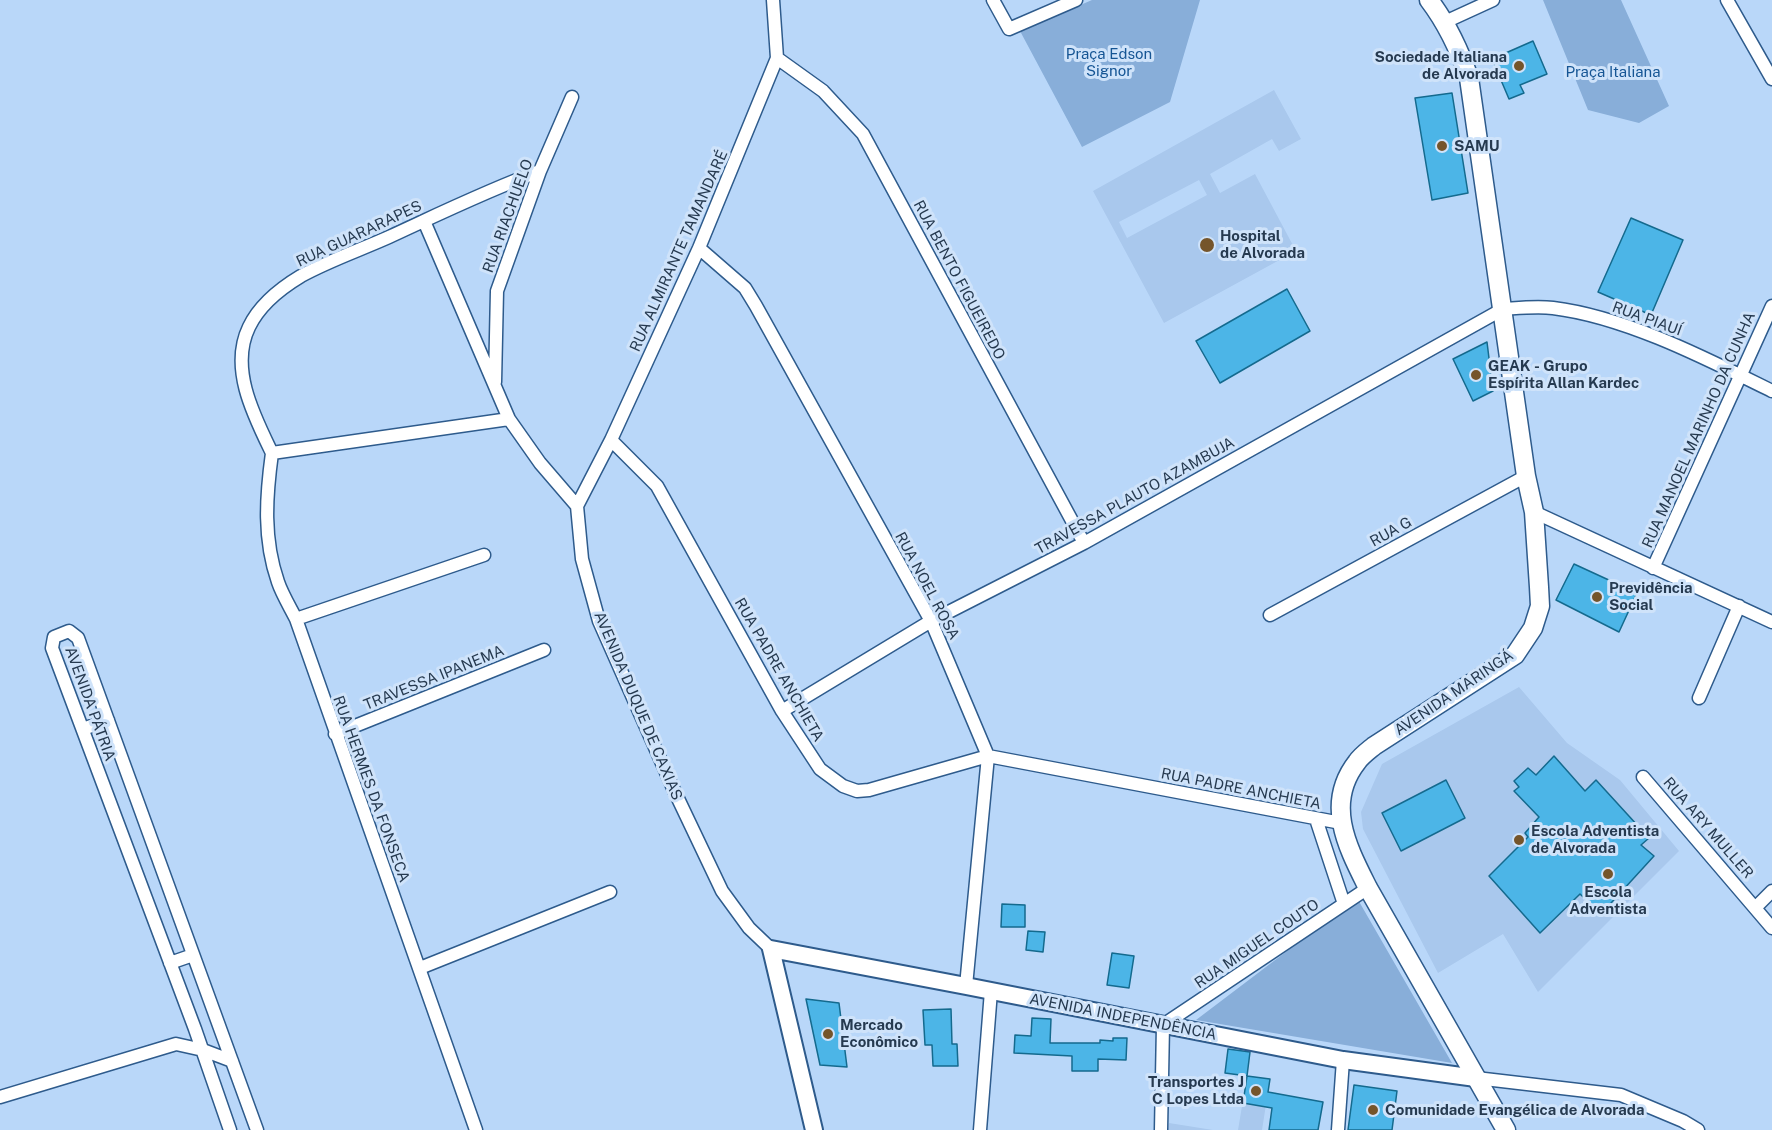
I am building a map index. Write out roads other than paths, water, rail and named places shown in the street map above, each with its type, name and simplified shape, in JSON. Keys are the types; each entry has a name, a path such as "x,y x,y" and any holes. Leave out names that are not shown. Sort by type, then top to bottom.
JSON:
{"main road":[{"name":"AVENIDA MARINGÁ","path":"1430,0 1460,51 1469,78 1526,476 1534,512 1540,606 1533,628 1515,655 1374,747 1356,762 1346,782 1341,802 1341,823 1350,852 1368,888 1506,1130"}],"street":[{"name":"RUA ALMIRANTE TAMANDARÉ","path":"577,506 611,441 699,248 777,58 772,0"},
{"path":"993,0 1009,29 1076,0"},
{"path":"1445,22 1493,0"},
{"path":"1727,0 1772,79"},
{"name":"RUA BENTO FIGUEIREDO","path":"777,58 823,91 863,134 1084,543"},
{"name":"RUA RIACHUELO","path":"495,387 496,291 540,171 572,97"},
{"name":"RUA GUARARAPES","path":"272,453 254,416 245,383 241,356 249,328 262,306 301,277 494,188 540,171"},
{"path":"424,221 509,419 540,463 577,506"},
{"name":"RUA NOEL ROSA","path":"699,248 745,288 756,306 931,621 988,756 966,986"},
{"name":"RUA MANOEL MARINHO DA CUNHA","path":"1653,568 1772,306"},
{"name":"RUA PIAUÍ","path":"1503,309 1551,308 1591,315 1668,342 1772,391"},
{"name":"TRAVESSA PLAUTO AZAMBUJA","path":"782,711 931,621 1084,543 1503,309"},
{"path":"272,453 509,419"},
{"name":"RUA PADRE ANCHIETA","path":"611,441 657,486 723,601 782,711 820,770 843,786 857,791 868,790 988,756 1341,823"},
{"name":"RUA HERMES DA FONSECA","path":"272,453 267,493 266,529 278,582 296,619 476,1130"},
{"name":"RUA G","path":"1270,615 1526,476"},
{"name":"AVENIDA DUQUE DE CAXIAS","path":"577,506 582,559 599,621 673,788 722,891 749,928 771,949"},
{"path":"1534,512 1772,622"},
{"path":"296,619 484,555"},
{"path":"1699,698 1739,606"},
{"name":"AVENIDA PÁTRIA","path":"230,1130 203,1050 52,648 54,637 62,633 69,631 78,638 258,1130"},
{"name":"TRAVESSA IPANEMA","path":"335,734 544,650"},
{"path":"83,729 108,720"},
{"name":"RUA ARY MULLER","path":"1643,777 1772,928"},
{"path":"1316,819 1344,904"},
{"name":"RUA MIGUEL COUTO","path":"1163,1024 1368,888"},
{"path":"1756,907 1772,891"},
{"path":"420,968 610,892"},
{"path":"771,949 814,1130"},
{"name":"AVENIDA INDEPENDÊNCIA","path":"771,949 1343,1060 1476,1078"},
{"path":"170,963 194,955"},
{"path":"980,1130 991,991"},
{"path":"1161,1130 1163,1024"},
{"path":"0,1097 176,1044 203,1050 232,1061"},
{"path":"1338,1130 1343,1060"},
{"path":"1476,1078 1621,1095 1683,1121 1698,1130"}],"place":[{"name":"Sociedade Italiana de Alvorada","path":"1519,66"},
{"name":"SAMU","path":"1442,146"},
{"name":"Hospital de Alvorada","path":"1207,245"},
{"name":"GEAK - Grupo Espírita Allan Kardec","path":"1476,375"},
{"name":"Previdência Social","path":"1597,597"},
{"name":"Escola Adventista de Alvorada","path":"1519,840"},
{"name":"Escola Adventista","path":"1608,874"},
{"name":"Mercado Econômico","path":"828,1034"},
{"name":"Transportes J C Lopes Ltda","path":"1256,1091"},
{"name":"Comunidade Evangélica de Alvorada","path":"1373,1110"}],"park label":[{"name":"Praça Edson Signor","path":"1109,62"},
{"name":"Praça Italiana","path":"1613,72"}]}
